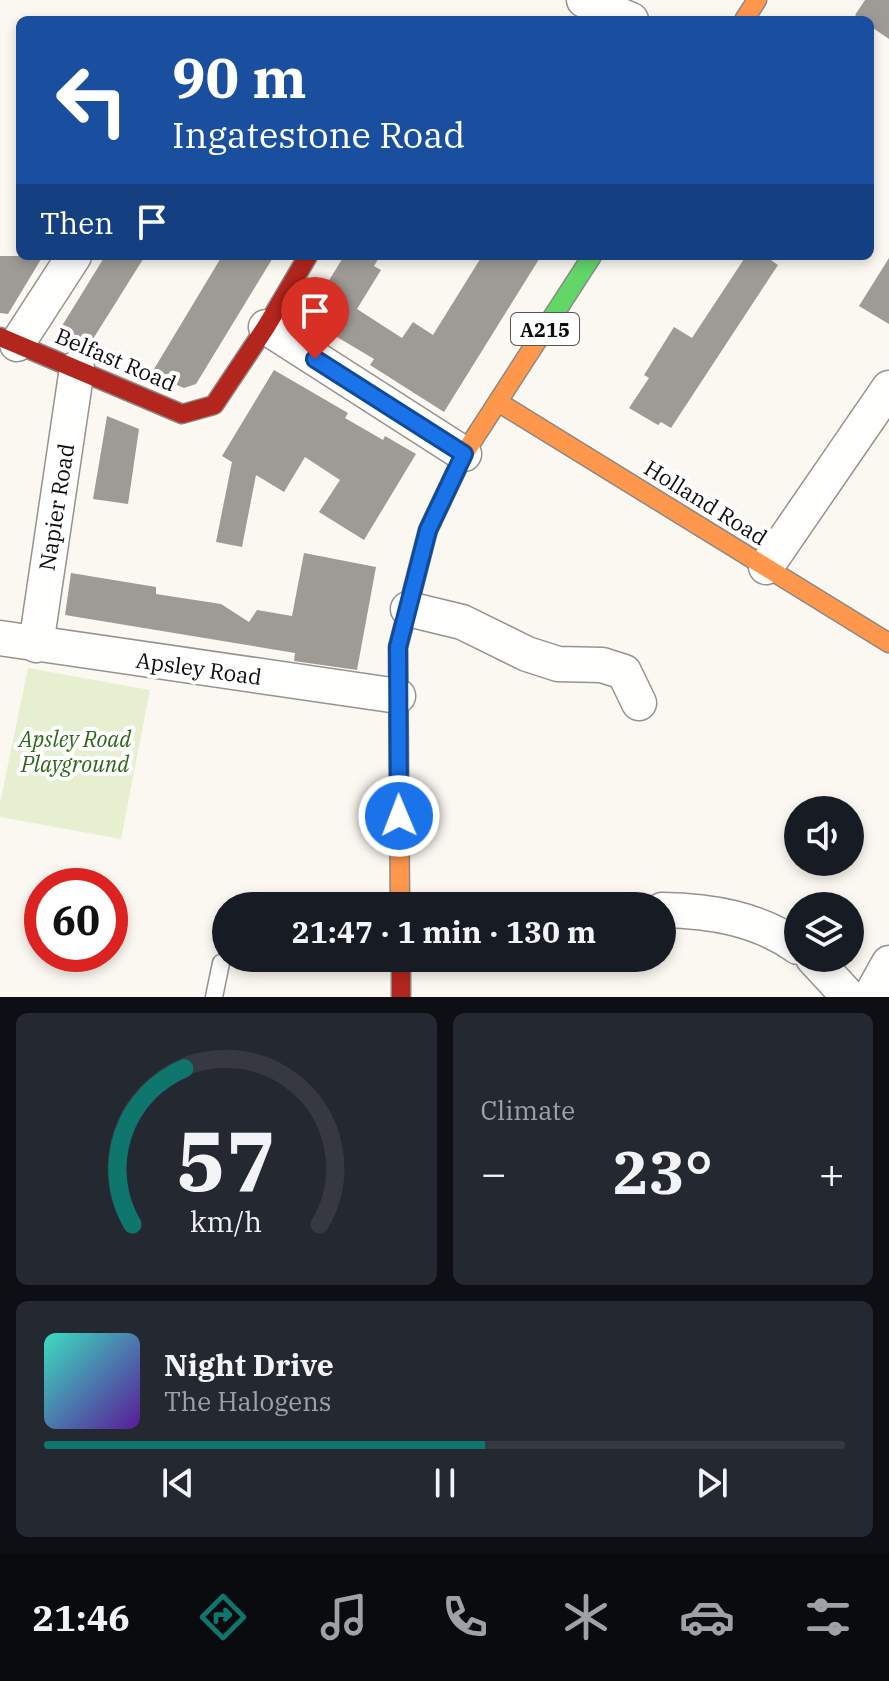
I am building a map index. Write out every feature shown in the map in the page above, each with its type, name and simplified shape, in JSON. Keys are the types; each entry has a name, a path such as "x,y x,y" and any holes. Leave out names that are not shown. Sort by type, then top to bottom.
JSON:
{"street":[{"path":"584,0 622,16"},
{"path":"9,341 71,260"},
{"path":"306,260 266,327 464,454"},
{"name":"A215","path":"400,892 398,647 428,530 464,454 589,260"},
{"name":"Belfast Road","path":"9,341 182,414 214,405 266,327"},
{"name":"Napier Road","path":"36,645 77,368"},
{"path":"766,567 889,388"},
{"name":"Holland Road","path":"498,402 889,643"},
{"path":"408,609 462,622 527,654 558,664 602,665 624,672 639,703"},
{"name":"Apsley Road","path":"0,638 398,696"},
{"path":"676,911 729,916 768,929 784,939"},
{"path":"870,997 889,963"},
{"path":"401,972 401,997"},
{"path":"826,972 849,997"}],"lane":[{"path":"214,997 219,972"}],"green space":[{"name":"Apsley Road Playground","path":"28,668 150,690 121,839 0,817 0,803"}],"building":[{"path":"865,0 889,0 889,39 874,29 874,16 855,15"},
{"path":"0,256 16,256 16,260 41,260 8,314 0,313"},
{"path":"889,258 889,324 859,306"},
{"path":"103,260 142,260 88,347 57,334"},
{"path":"220,260 272,260 196,384 184,388 151,374"},
{"path":"342,260 378,260 374,266 381,270 357,309 402,338 413,322 433,335 480,260 539,260 444,412 370,365 374,359 332,334 327,343 301,326"},
{"path":"743,260 771,260 778,265 671,428 661,422 658,425 629,408 649,378 644,375 674,327 692,338"},
{"path":"274,370 348,413 345,418 383,440 385,436 416,454 364,540 319,512 340,480 305,457 284,492 256,475 242,547 216,542 232,462 222,456"},
{"path":"107,416 139,429 128,504 93,499"},
{"path":"304,553 376,567 357,670 294,661 295,653 65,615 71,573 156,587 156,594 221,604 249,622 257,610 292,616"}],"traffic: fast":[{"path":"537,341 589,260"}],"traffic: slow":[{"path":"747,16 757,0"},
{"path":"400,892 398,647 428,530 464,454 537,341"},
{"path":"498,402 889,643"}],"traffic: jam":[{"path":"0,337 182,414 214,405 306,260"},
{"path":"401,972 401,997"}],"route":[{"path":"315,359 464,454 428,530 398,647 399,816"}]}
